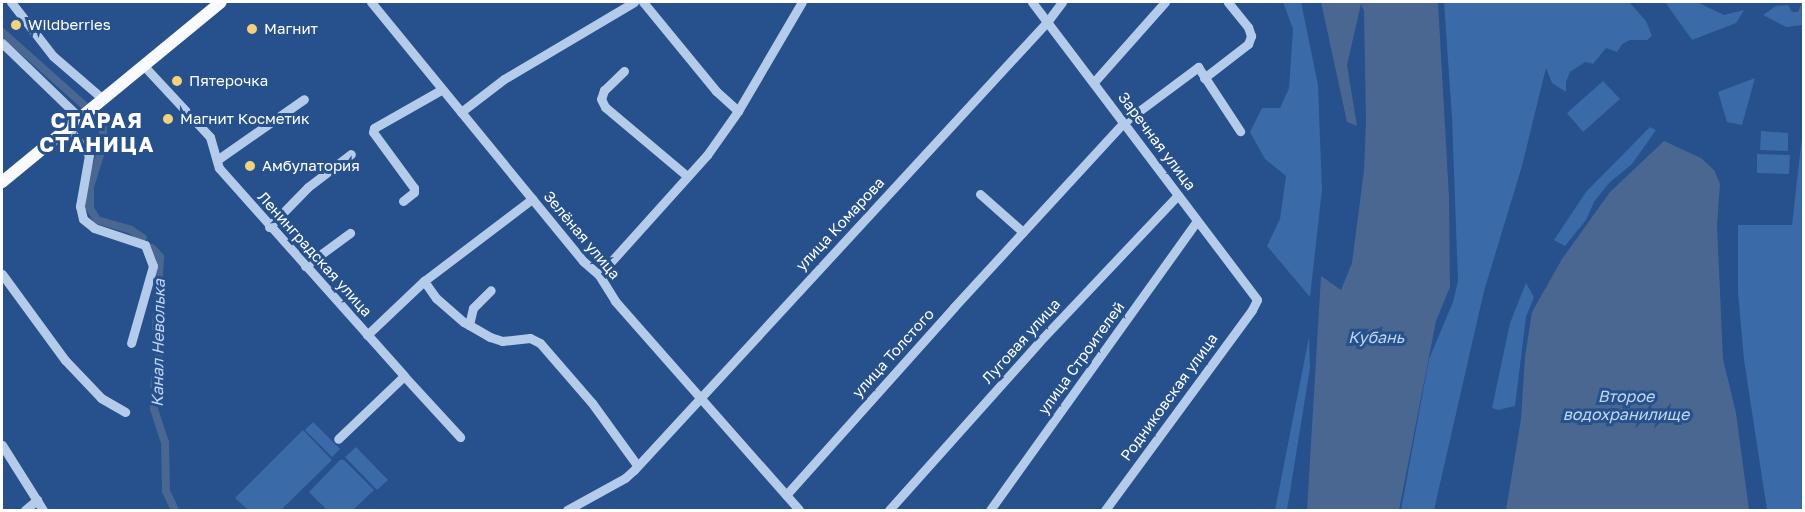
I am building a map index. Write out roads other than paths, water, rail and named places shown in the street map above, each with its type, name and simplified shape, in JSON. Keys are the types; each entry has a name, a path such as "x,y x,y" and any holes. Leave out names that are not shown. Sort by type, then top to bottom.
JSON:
{"main road":[{"path":"2,182 221,2"}],"street":[{"path":"11,2 53,56 101,101"},
{"name":"Зелёная улица","path":"371,2 583,261 599,275 615,301 799,510"},
{"path":"461,112 504,79 634,2"},
{"path":"643,2 716,90 738,111"},
{"path":"599,275 707,155 738,111 802,2"},
{"name":"Заречная улица","path":"1032,2 1257,300"},
{"name":"улица Комарова","path":"567,510 626,478 1047,22 1062,2"},
{"path":"1094,82 1165,2"},
{"path":"1230,2 1248,27 1251,36 1248,44 1204,78 1240,131"},
{"path":"2,43 82,116"},
{"name":"Ленинградская улица","path":"144,66 210,137 219,168 269,227 460,437"},
{"name":"улица Толстого","path":"786,495 1123,123 1198,68 1204,78"},
{"path":"624,71 604,90 601,99 606,107 687,176"},
{"path":"403,201 414,192 414,188 373,132 374,128 441,90"},
{"path":"217,160 304,99"},
{"path":"68,128 89,154 80,206 83,219 94,228 145,245 153,266 131,343"},
{"path":"269,227 308,187 351,154"},
{"path":"980,194 1023,232"},
{"name":"Луговая улица","path":"890,510 1039,342 1178,195"},
{"path":"367,335 424,281 532,199"},
{"name":"улица Строителей","path":"990,510 1196,222"},
{"path":"305,266 350,233"},
{"path":"2,274 65,360 101,398 125,412"},
{"path":"424,281 436,298 469,325 502,341 530,338 540,343 592,403 638,465"},
{"path":"469,325 473,308 491,290"},
{"name":"Родниковская улица","path":"1105,510 1252,310 1257,300"},
{"path":"338,439 404,376"},
{"path":"2,445 44,510"},
{"path":"25,510 37,500"}],"water":[{"name":"Кубань","path":"1321,2 1438,2 1449,197 1450,287 1436,321 1399,510 1307,510 1321,276 1341,290 1352,263 1364,170 1366,121 1364,11 1361,4 1347,65 1357,126 1347,122"},
{"name":"Второе водохранилище","path":"1664,141 1701,158 1714,170 1720,184 1717,225 1723,359 1736,413 1749,510 1506,510 1521,419 1525,357 1532,312 1562,259 1610,192"}],"waterway":[{"name":"Канал Неволька","path":"2,32 84,105"},
{"name":"Канал Неволька","path":"95,115 103,126 103,145 90,187 90,208 97,220 131,230 143,238"},
{"name":"Канал Неволька","path":"152,248 160,257 156,328 160,347 153,393 154,409 165,442 166,491 175,510"}],"place":[{"name":"Wildberries","path":"16,25"},
{"name":"Магнит","path":"252,29"},
{"name":"Пятерочка","path":"177,81"},
{"name":"Магнит Косметик","path":"168,119"},
{"name":"Амбулатория","path":"250,166"}],"district":[{"name":"СТАРАЯ СТАНИЦА","path":"97,132"}]}
